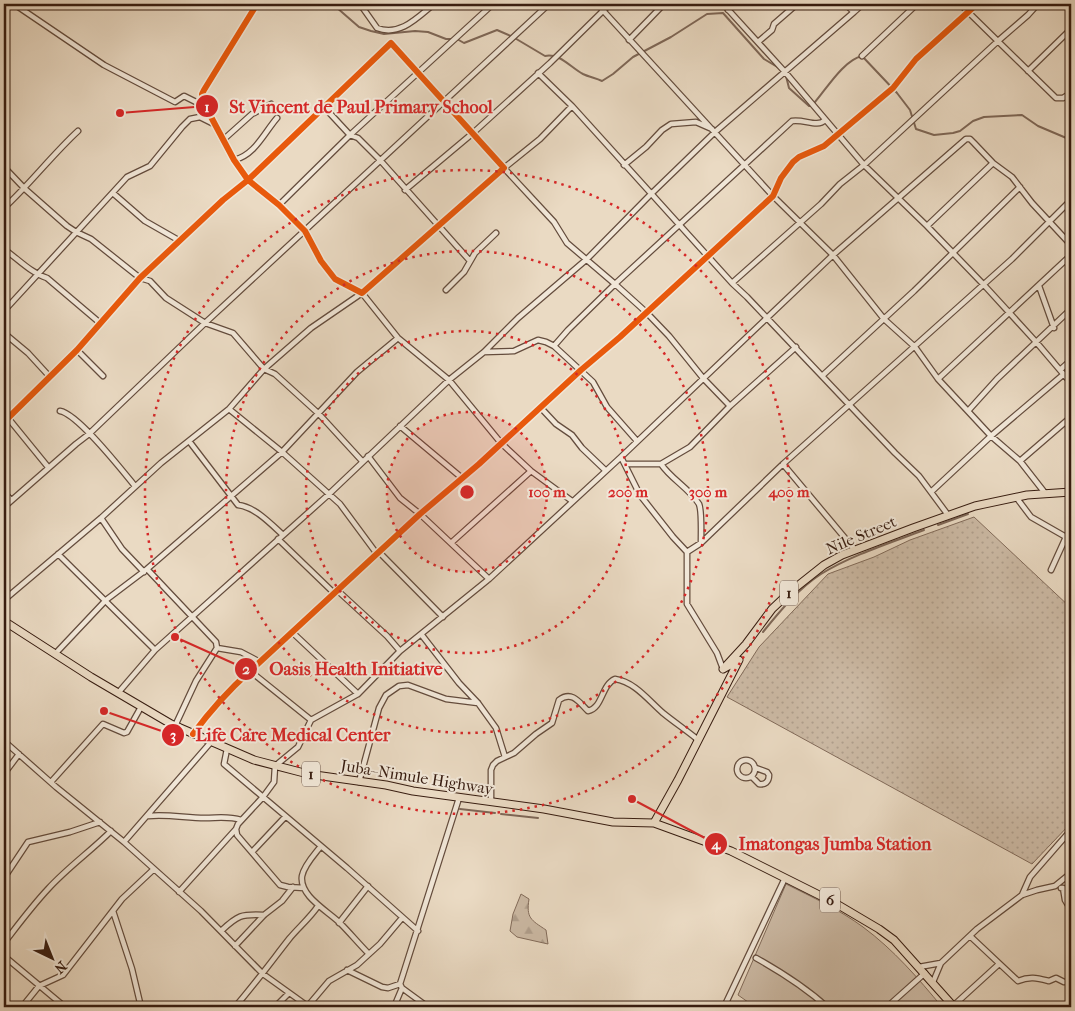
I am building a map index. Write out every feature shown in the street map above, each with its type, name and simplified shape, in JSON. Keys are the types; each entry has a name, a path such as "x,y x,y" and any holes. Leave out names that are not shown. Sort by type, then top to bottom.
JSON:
{"main road":[{"name":"Nile Street","path":"723,669 746,644 772,610 790,592 824,565 855,550 975,506 1016,498 1071,492"},
{"name":"Juba–Nimule Highway","path":"4,621 54,654 174,726 254,760 308,774 459,798 581,815 613,822 654,823"},
{"path":"654,823 739,660 723,669"},
{"name":"6","path":"654,823 731,851 835,903 879,929 894,940 954,1007"}],"street":[{"path":"14,4 104,65 175,102 184,96 204,106"},
{"path":"257,4 202,94 204,106 234,160 248,180 279,204 305,230 321,261 335,279 362,293 398,338 449,380 501,443 531,471 572,501"},
{"path":"360,4 377,28 387,30 410,25 434,4"},
{"path":"279,204 350,135 493,4"},
{"path":"4,507 48,467 89,434 205,323 549,4"},
{"path":"597,4 799,224 833,256 884,319 915,347 938,379 991,436 1020,461 1045,494"},
{"path":"405,190 473,133 610,4"},
{"path":"630,40 664,4"},
{"path":"723,4 785,72 864,165 900,198 984,285 1071,383"},
{"path":"728,10 735,4"},
{"path":"758,42 772,30 774,24 797,4"},
{"path":"845,4 854,12"},
{"path":"118,693 155,650 328,495 449,380 484,352 518,318 587,259 714,131 863,4"},
{"path":"862,56 917,4"},
{"path":"960,4 1056,98 1063,98 1071,93"},
{"path":"193,734 226,693 420,514 620,337 773,196 781,178 793,162 824,146 892,88 916,59 977,4"},
{"path":"732,283 799,224 840,184 864,165 998,41 1028,16 1038,4"},
{"path":"1028,70 1071,29"},
{"path":"4,422 77,350 140,278 223,200 248,180 391,43 554,222 567,243 646,312 730,406"},
{"path":"538,73 572,106 732,283 919,476 948,515"},
{"path":"224,140 252,114 271,104"},
{"path":"4,600 102,518 161,463 229,409 264,369 311,328 362,293 438,225 540,139 572,106"},
{"path":"324,107 350,135 358,138 380,160 470,262"},
{"path":"4,311 127,178 150,166 190,119 200,117 215,125"},
{"path":"234,160 251,152 276,118"},
{"path":"554,346 616,284 792,121 806,121 815,124 822,123 825,120"},
{"path":"624,165 671,124 696,122 714,131"},
{"path":"4,208 78,131"},
{"path":"179,892 263,797 274,782 275,766 298,747 311,720 358,694 400,651 489,579 833,256 966,139 968,138 974,143 1012,178 1071,245"},
{"path":"927,226 994,163"},
{"path":"4,166 24,189 76,232 91,239 140,278 150,280 166,298 205,323 233,334 264,369 275,374 319,414 362,462"},
{"path":"822,376 953,254 1020,187"},
{"path":"114,194 146,221 180,241"},
{"path":"687,552 701,543 783,464 984,285 1071,200"},
{"path":"446,290 464,272 475,253 496,233"},
{"path":"4,250 21,260 38,275 47,278 100,323"},
{"path":"938,379 1071,256"},
{"path":"1039,286 1054,328"},
{"path":"968,411 998,379 1054,328 1071,309"},
{"path":"4,333 28,353 50,377"},
{"path":"54,654 106,600 145,570 282,452 357,372 398,338"},
{"path":"484,352 514,351 527,347 538,340 554,346 593,382 607,407 637,441"},
{"path":"625,464 661,464 690,447 730,406 796,347"},
{"path":"77,350 103,376"},
{"path":"1060,370 1071,360"},
{"path":"931,492 991,436 1064,374"},
{"path":"541,408 556,424 572,435 582,448 604,469"},
{"path":"229,409 282,452 340,504 378,553 443,617"},
{"path":"60,411 70,415 135,486"},
{"path":"4,414 48,467"},
{"path":"1020,461 1071,417"},
{"path":"400,426 462,478"},
{"path":"189,441 238,504 258,514 283,534"},
{"path":"368,456 400,498 451,542 489,579"},
{"path":"620,456 640,495 687,552 687,604 717,653 723,669"},
{"path":"661,464 666,472 683,486 700,505 701,543"},
{"path":"783,464 855,550"},
{"path":"451,542 531,471"},
{"path":"4,492 11,500"},
{"path":"1016,498 1032,517 1066,537 1071,542"},
{"path":"102,518 122,549 192,616 216,642 217,648 196,681 174,726"},
{"path":"1052,570 1066,537"},
{"path":"278,539 335,592 387,636 400,651"},
{"path":"58,554 155,650"},
{"path":"293,633 358,694"},
{"path":"421,634 459,683 478,702 496,728 505,757"},
{"path":"217,648 241,652 260,662"},
{"path":"250,671 311,720"},
{"path":"491,802 491,770 497,761 514,753 552,723 562,698 566,696 579,700 588,710 591,710 597,706 607,686 616,679 625,680 634,686 697,739"},
{"path":"358,782 379,708 386,695 399,686 408,685 446,699 478,702"},
{"path":"51,782 103,724 124,733 127,732 141,707"},
{"path":"4,741 124,842 202,911 263,974 308,1007 329,981 369,954 402,918"},
{"path":"124,842 211,742"},
{"path":"227,749 224,764 368,886 418,932"},
{"path":"4,774 19,754"},
{"path":"752,777 759,784 766,783 769,775 767,772 756,768 748,760 742,761 738,765 737,771 740,777 745,779 752,777 756,768"},
{"path":"394,1007 459,798"},
{"path":"148,816 220,817 242,820"},
{"path":"253,851 285,816"},
{"path":"4,878 28,842 100,822"},
{"path":"236,829 237,835 253,851 280,885 304,888"},
{"path":"1022,895 1030,877 1071,830"},
{"path":"4,943 48,889 70,867 94,849 111,831"},
{"path":"321,846 304,872 302,878 304,888 318,906 340,923 369,954"},
{"path":"22,1007 39,986 63,975 122,899 154,869"},
{"path":"1055,886 1071,873"},
{"path":"724,1007 785,878"},
{"path":"340,923 368,886"},
{"path":"933,982 940,962 1022,895 1055,886 1071,889"},
{"path":"236,946 264,915 282,901 293,887"},
{"path":"1063,888 1071,910"},
{"path":"235,1007 263,974 290,937 311,916 318,906"},
{"path":"113,912 132,969 141,1007"},
{"path":"222,931 238,916 245,914 264,915"},
{"path":"970,936 1018,981 1036,977 1049,981 1056,978 1064,982 1071,982"},
{"path":"4,956 65,1007"},
{"path":"756,958 815,996 827,1007"},
{"path":"919,966 940,962"},
{"path":"954,1007 1000,964"},
{"path":"347,970 382,987 401,986 428,1007"},
{"path":"887,1007 925,973"},
{"path":"275,1007 289,994"}],"green space":[{"path":"974,517 1071,608 1071,823 1032,864 727,697 759,647 828,574 874,557 910,540"},
{"path":"786,884 826,904 863,927 905,965 942,1007 755,1007 738,995"},
{"path":"521,894 529,899 528,910 531,918 546,930 548,944 517,937 510,931 513,914"}],"waterway":[{"path":"315,4 336,7 359,27 371,31 384,34 415,31 428,32 446,39 453,39"},
{"path":"457,39 464,43 497,30 545,56 560,59 583,74 602,81 633,57 671,37 707,14 723,13 764,59 779,68"},
{"path":"815,102 842,69 862,56 897,93 910,110 916,129 934,135 953,133 984,117 1022,115 1038,126 1071,140"},
{"path":"786,76 789,88 811,106"},
{"path":"938,525 968,514"},
{"path":"763,632 797,593 821,574 858,555 924,530"},
{"path":"460,809 495,813"},
{"path":"501,814 538,818"}],"cycle path":[{"path":"4,422 77,350 140,278 223,200 248,180 391,43 504,168 362,293 335,279 321,261 305,231 279,205 248,180 234,160 202,100 204,90 257,4"},
{"path":"193,734 220,701 250,671 420,514 479,464 581,370 620,337 773,196 781,178 793,162 799,157 824,146 893,88 916,59 977,4"}],"place":[{"name":"St Vincent de Paul Primary School","path":"120,113"},
{"name":"Oasis Health Initiative","path":"175,637"},
{"name":"Life Care Medical Center","path":"104,711"},
{"name":"Imatongas Jumba Station","path":"632,799"}]}
